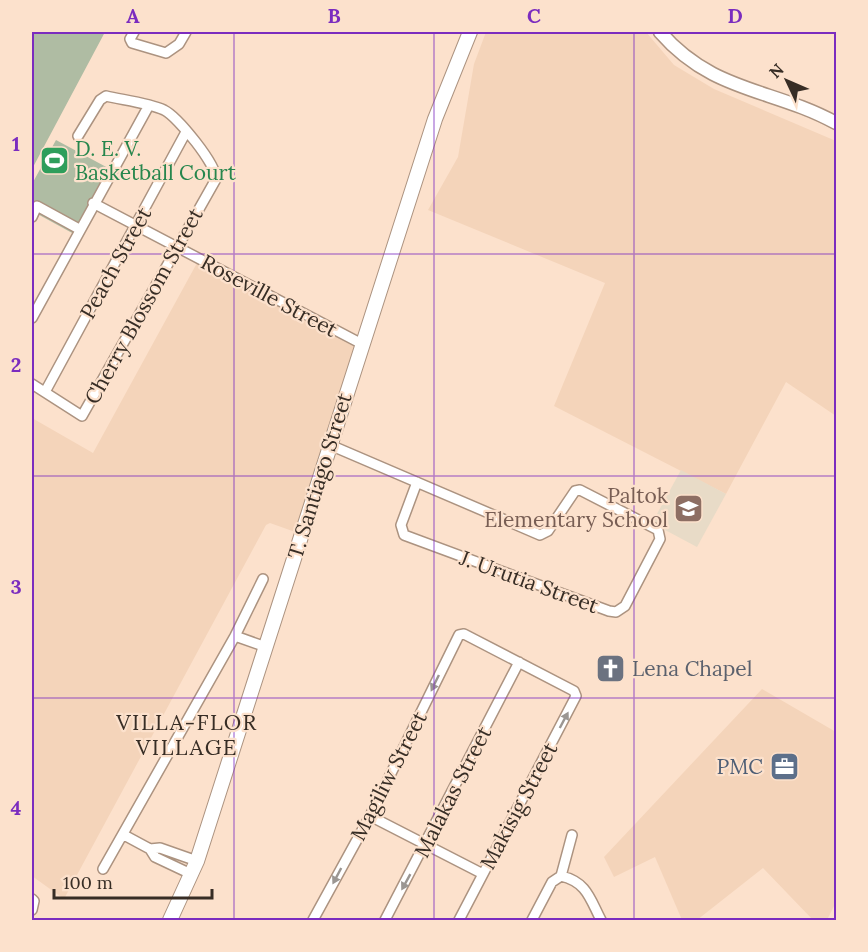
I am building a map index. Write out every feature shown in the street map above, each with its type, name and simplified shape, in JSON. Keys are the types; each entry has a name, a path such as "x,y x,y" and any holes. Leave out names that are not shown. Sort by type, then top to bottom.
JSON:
{"main road":[{"name":"T. Santiago Street","path":"170,921 197,861 435,119 470,32"}],"street":[{"path":"134,32 130,39 132,43 166,53 179,44 186,32"},
{"path":"660,32 682,56 722,80 837,123"},
{"name":"Cherry Blossom Street","path":"45,392 82,416 216,179 216,173 186,132 164,111 102,97 78,136"},
{"path":"32,318 93,203 148,107"},
{"name":"Peach Street","path":"45,392 186,132"},
{"name":"Roseville Street","path":"93,203 362,345"},
{"path":"32,217 37,207 80,229"},
{"path":"32,384 45,392"},
{"path":"330,445 417,483"},
{"name":"J. Urutia Street","path":"417,483 540,535 548,531 575,491 580,490 658,530 660,539 625,606 616,612 609,611 404,535 401,525 417,483"},
{"path":"103,869 235,636 263,579"},
{"name":"Magiliw Street","path":"313,921 370,816 459,635 464,634 519,662"},
{"path":"235,636 266,647"},
{"name":"Makisig Street","path":"459,921 576,696 574,691 519,662"},
{"name":"Malakas Street","path":"385,921 427,844 519,662"},
{"path":"370,816 483,874"},
{"path":"124,835 150,849 155,857 191,874"},
{"path":"532,921 552,882 561,876 572,836"},
{"path":"150,849 160,848 197,861"},
{"path":"561,876 575,879 585,889 601,921"},
{"path":"32,899 34,900 32,910"}],"shaded area":[{"path":"486,32 646,32 674,65 714,89 836,141 836,416 786,382 726,494 554,406 605,283 428,210 458,157 474,64"},
{"path":"197,263 356,347 298,533 270,523 266,525 64,899 32,876 32,418 93,453"},
{"name":"Paltok Elementary School","path":"681,470 726,494 697,547 652,523"},
{"path":"762,689 836,732 836,902 827,920 813,920 763,868 697,920 682,920 655,857 614,877 604,857"}],"green space":[{"path":"32,32 105,32 32,169"},
{"path":"56,140 110,169 74,234 32,211 32,184"}],"place":[{"name":"D. E. V. Basketball Court","path":"54,161"},
{"name":"Paltok Elementary School","path":"689,508"},
{"name":"Lena Chapel","path":"611,669"},
{"name":"PMC","path":"784,767"}],"district":[{"name":"VILLA-FLOR VILLAGE","path":"187,734"}]}
